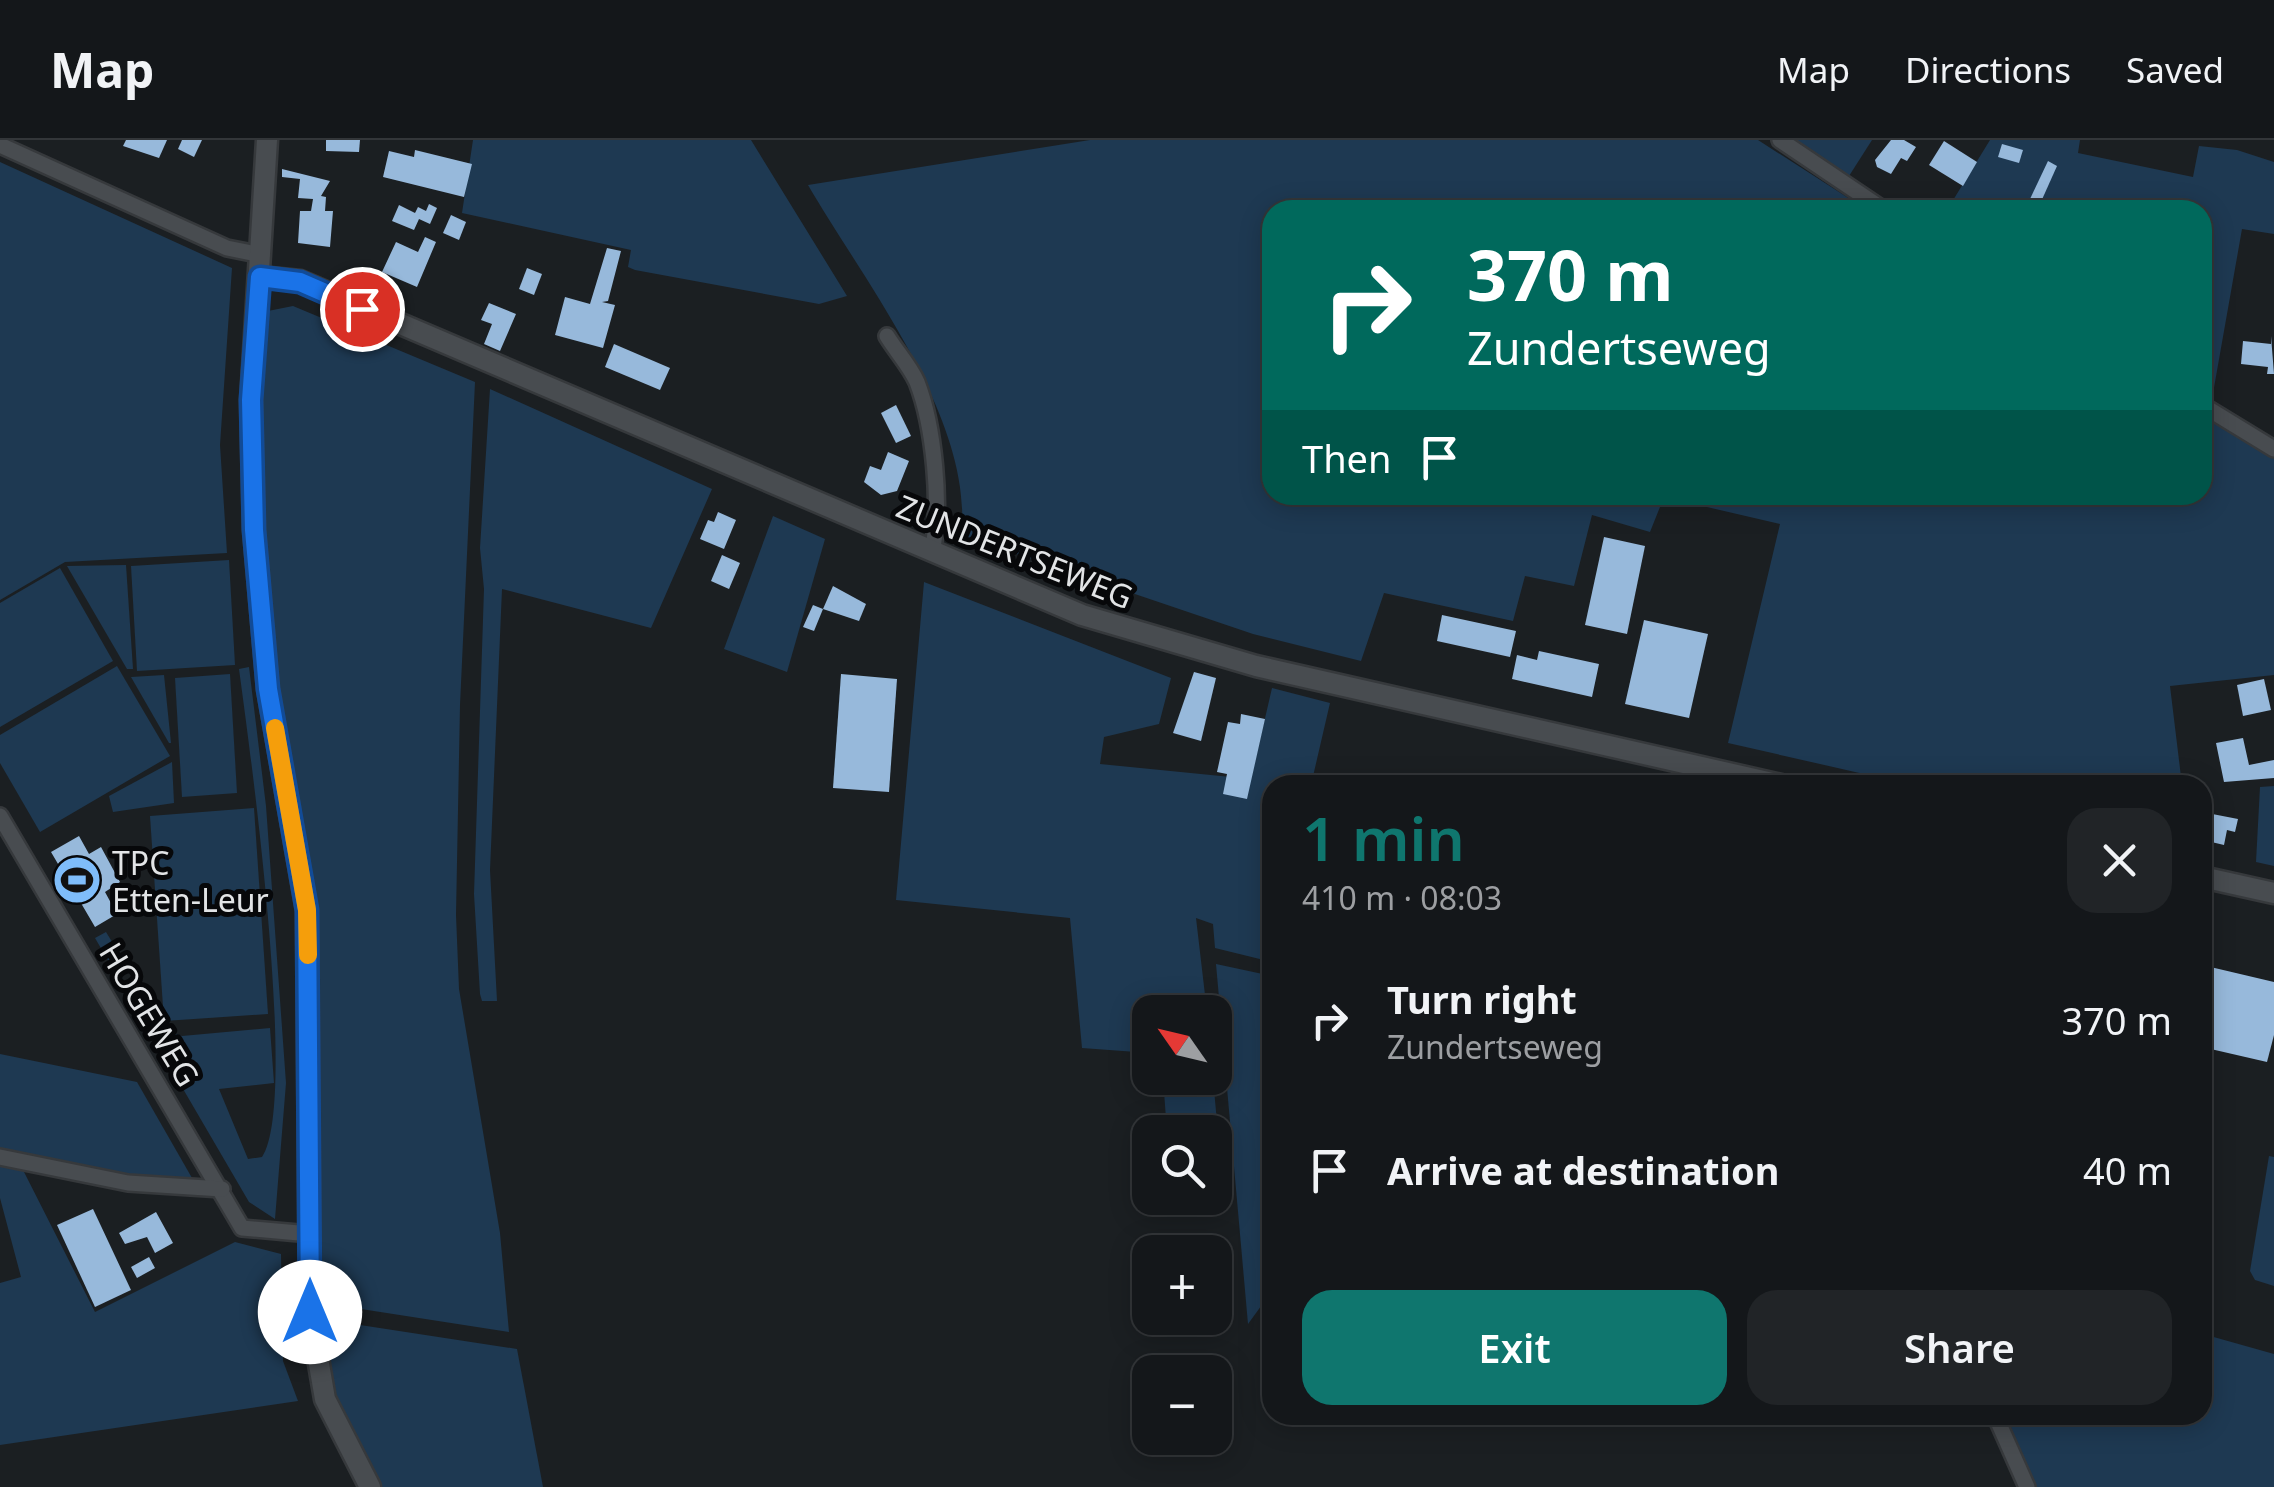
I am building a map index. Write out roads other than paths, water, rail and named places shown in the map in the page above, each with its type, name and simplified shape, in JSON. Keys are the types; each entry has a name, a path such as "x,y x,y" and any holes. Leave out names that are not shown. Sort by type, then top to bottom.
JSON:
{"street":[{"path":"268,140 251,400 254,530 268,689 307,910 310,1312 325,1398 370,1487"},
{"path":"1780,140 1869,200"},
{"path":"0,144 227,248 262,256"},
{"name":"ZUNDERTSEWEG","path":"260,277 300,282 1082,615 1256,666 1737,775"},
{"path":"887,336 916,382 936,491 938,523 932,552"},
{"path":"2212,411 2274,448"},
{"name":"HOGEWEG","path":"0,816 247,1231 310,1234"},
{"path":"2212,879 2274,893"},
{"path":"0,1156 128,1183 222,1188"},
{"path":"1999,1425 2027,1487"}],"place":[{"name":"TPC Etten-Leur","path":"77,880"}]}
